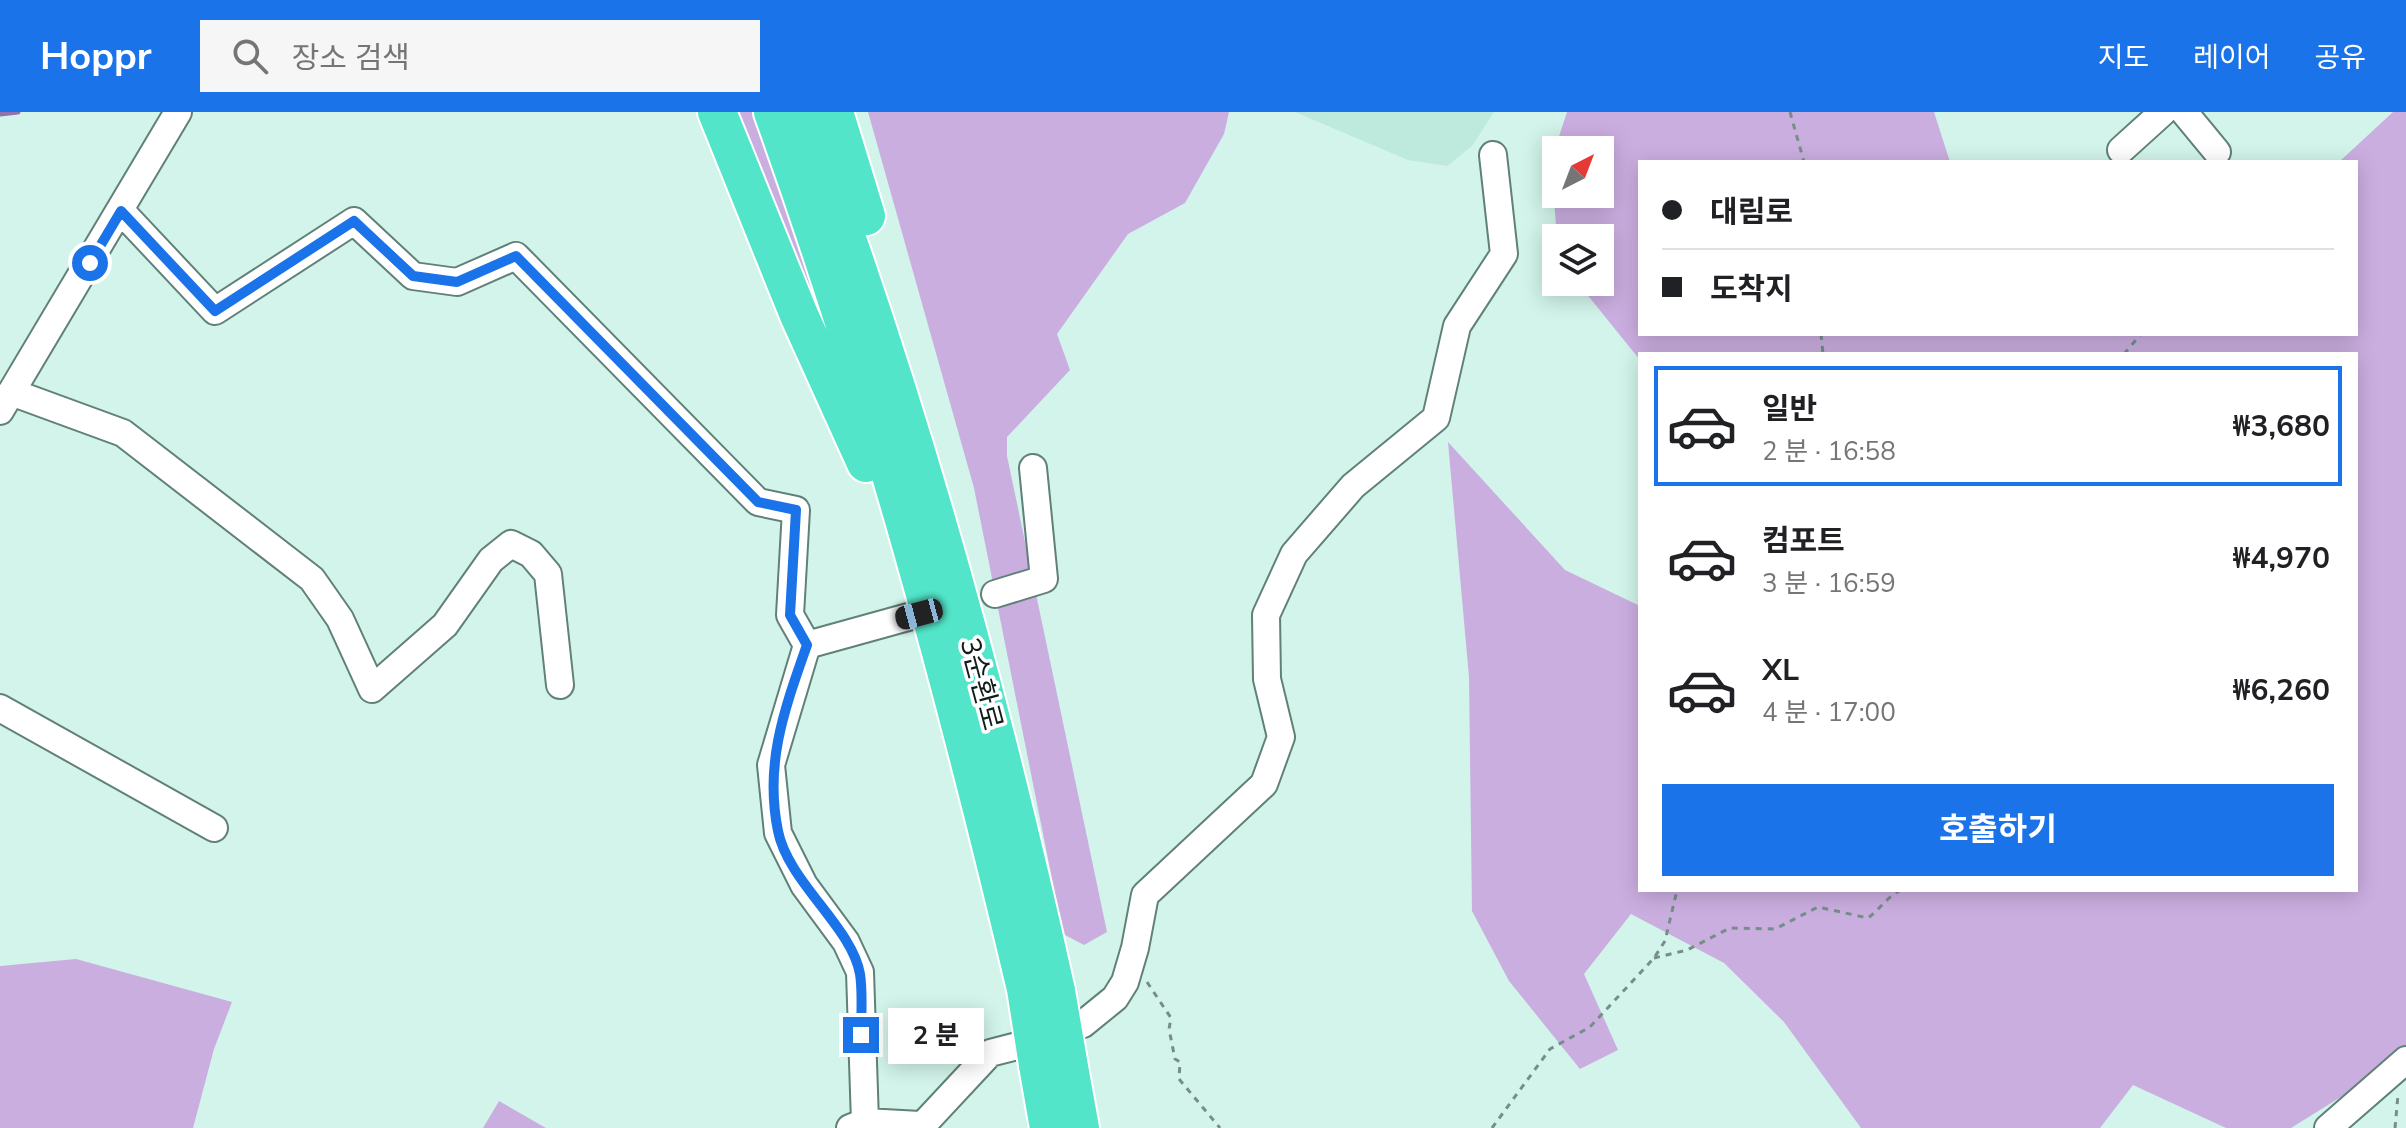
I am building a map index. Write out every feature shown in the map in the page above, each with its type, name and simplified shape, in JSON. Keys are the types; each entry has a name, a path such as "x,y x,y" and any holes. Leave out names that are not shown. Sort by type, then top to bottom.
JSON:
{"highway":[{"path":"717,112 927,618"},
{"name":"3순환로","path":"773,112 813,222 927,618 1041,990"},
{"name":"3순환로","path":"801,112 834,199 926,481 996,739 1054,1066 1080,1128"},
{"path":"834,112 866,219 996,739"},
{"name":"3순환로","path":"1049,1128 1054,1066"}],"street":[{"path":"178,112 6,402 123,433 312,579 340,619 372,689 445,625 491,560 511,544 531,554 548,574 560,685"},
{"path":"2121,150 2163,112"},
{"path":"2184,112 2217,152"},
{"path":"121,211 215,311 354,221 413,276 457,282 516,256 758,502 796,510 790,615 807,645 771,765 778,833 804,885 846,942 860,972 858,1125 920,1127 990,1053 1037,1041 1083,1024 1115,998 1125,982 1145,895 1264,784 1281,737 1267,679 1266,615 1294,554 1353,486 1436,418 1457,326 1504,254 1493,155"},
{"path":"995,594 1044,579 1033,468"},
{"path":"807,645 927,618"},
{"path":"0,708 214,828"},
{"path":"2328,1128 2400,1066"}],"path":[{"path":"1790,112 1803,160"},
{"path":"2126,352 2139,336"},
{"path":"1492,1128 1550,1049 1590,1027 1654,958 1665,941 1677,892"},
{"path":"1654,958 1687,950 1730,928 1775,929 1818,907 1868,918 1897,892"},
{"path":"1125,982 1145,980 1159,995 1171,1018 1169,1029 1175,1059 1180,1062 1179,1079 1220,1128"},
{"path":"2395,1128 2400,1103 2400,1066"}],"shaded area":[{"path":"727,112 759,112 847,383"},
{"path":"868,112 1229,112 1224,134 1185,203 1128,234 1057,334 1070,370 1007,437 1007,456 1107,932 1084,945 1063,934 974,488"},
{"path":"1295,112 1494,112 1472,146 1447,166 1408,160"},
{"path":"1567,112 1934,112 1949,160 1638,160 1638,336 2358,336 2358,160 2341,160 2393,112 2406,112 2406,1047 2381,1072 2291,1128 2226,1128 2133,1085 2100,1128 1861,1128 1784,1022 1724,963 1631,914 1584,974 1618,1050 1580,1069 1509,981 1472,911 1469,677 1448,442 1565,570 1638,605 1638,892 2358,892 2358,352 1638,352 1638,358 1588,296 1614,296 1614,224 1556,224 1555,208 1614,208 1614,136 1559,136"},
{"path":"76,959 232,1002 214,1049 193,1128 0,1128 0,966"},
{"path":"499,1101 546,1128 483,1128"}],"waterway":[{"path":"0,114 18,112"}],"route":[{"path":"90,263 121,211 215,311 354,221 413,276 457,282 516,256 758,502 796,510 790,615 807,645 771,765 778,833 804,885 846,942 860,972 861,1035"}]}
